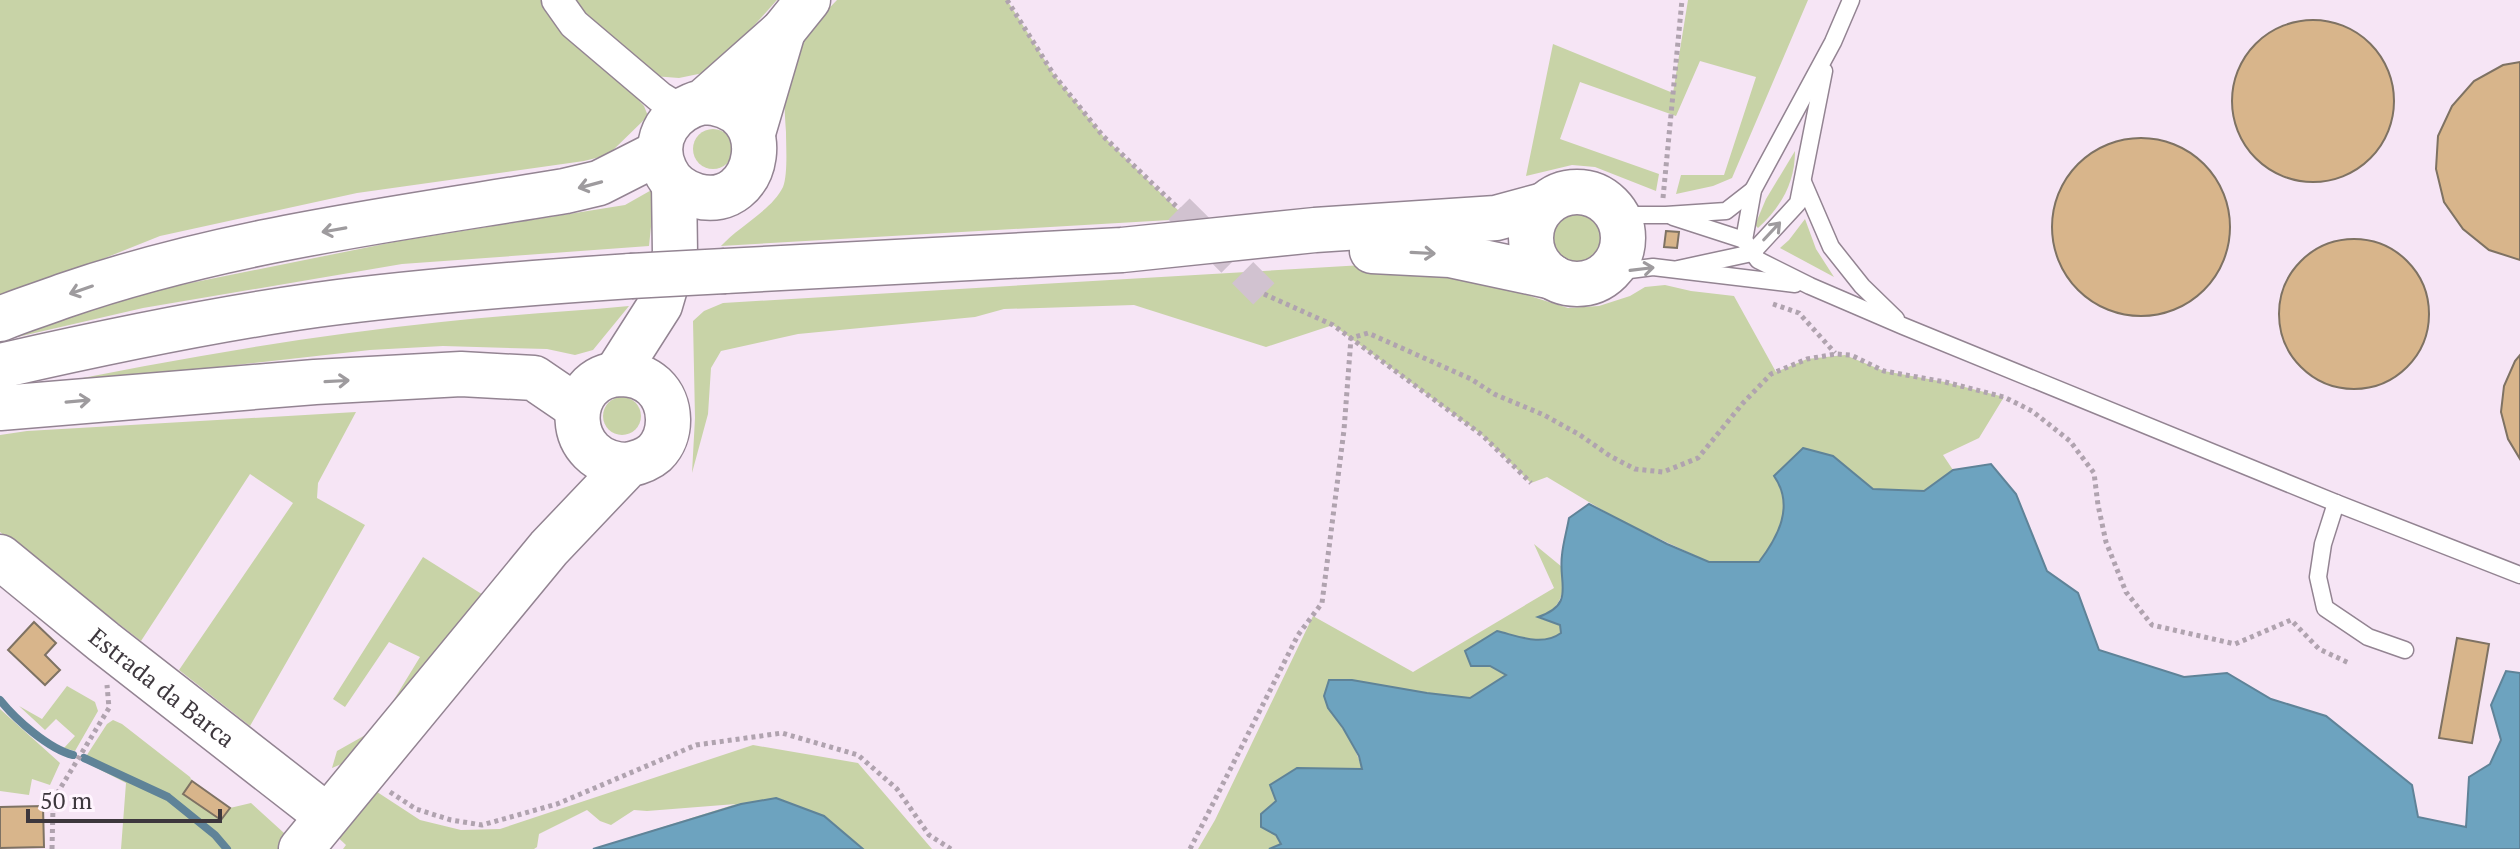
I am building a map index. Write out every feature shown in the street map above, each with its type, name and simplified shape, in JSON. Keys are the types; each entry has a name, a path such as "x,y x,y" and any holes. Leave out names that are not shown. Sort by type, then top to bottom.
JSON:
{"main road":[{"path":"675,254 663,132 668,123 796,16"},
{"path":"753,133 796,16"},
{"path":"667,168 687,193 718,197 745,180 753,165 756,149 753,133 739,113 716,102 692,106"},
{"path":"0,319 100,284 244,246 565,191 667,168"},
{"path":"0,366 169,329 316,305 455,289 646,290 725,271 1122,250 1314,249 1450,255 1580,284 1598,279 1614,266 1623,236 1618,215 1605,201 1579,191 1560,194 1544,205 1496,218 1315,230 1122,250"},
{"path":"616,374 646,290 718,197"},
{"path":"1544,205 1536,216 1532,243 1535,256 1553,277"},
{"path":"0,408 252,386 461,374 534,378 582,428 604,462 628,465 655,453 664,441 668,426 646,290"},
{"path":"549,548 582,428 583,396 603,378 629,374 643,378 663,397"},
{"path":"314,832 549,548 628,465"},
{"name":"Estrada da Barca","path":"0,557 104,642 314,832"}],"street":[{"path":"557,0 574,24 660,97 692,106"}],"lane":[{"path":"1748,246 1753,190 1833,42 1851,0"},
{"path":"1678,269 1748,246 1798,203 1820,88 1833,42"},
{"path":"1803,182 1831,247 1862,286 1903,326"},
{"path":"1618,215 1726,211 1753,190"},
{"path":"1664,215 1748,246 1758,260 1903,326 2520,575"},
{"path":"1606,273 1653,267 1810,286"},
{"path":"2336,503 2323,544 2318,577 2325,608 2368,637 2405,650"}],"path":[{"path":"1007,0 1054,75 1103,136 1179,209"},
{"path":"1664,215 1682,0"},
{"path":"1739,277 1742,293 1799,313 1836,354"},
{"path":"1264,294 1333,325 1482,435 1531,483"},
{"path":"1351,338 1368,333 1544,415 1635,469 1663,472 1698,458 1771,374 1807,359 1851,355 1884,371 2004,397 2032,411 2070,441 2094,473 2106,542 2126,592 2152,625 2235,644 2291,620 2319,649 2349,663"},
{"path":"1190,849 1258,710 1292,647 1322,603 1344,430 1351,338"},
{"path":"52,849 53,807 58,792 109,708 104,642"},
{"path":"362,775 416,809 451,820 482,825 557,804 696,745 782,733 858,755 897,789 929,835 951,849"}],"green space":[{"path":"0,0 548,0 644,106 648,116 608,155 357,193 160,236 0,300"},
{"path":"568,0 777,0 713,71 679,78 653,76"},
{"path":"837,0 1007,0 1054,75 1103,136 1187,219 721,246 763,211 783,187 787,76 804,40"},
{"path":"1688,0 1808,0 1732,178 1713,186 1676,194 1681,175 1724,175 1756,77 1700,61 1676,116 1580,82 1560,139 1659,174 1656,191 1595,167 1572,165 1526,176 1553,44 1673,93"},
{"path":"713,129 727,135 733,149 727,163 713,169 699,163 693,149 699,135"},
{"path":"1795,151 1785,194 1758,228 1755,225 1766,199"},
{"path":"655,188 649,246 402,264 143,308 0,341 141,293 399,241 625,205"},
{"path":"1577,211 1596,219 1604,238 1596,257 1577,265 1558,257 1550,238 1558,219"},
{"path":"1805,219 1816,249 1834,277 1780,248"},
{"path":"1380,264 1486,274 1530,296 1568,308 1599,306 1630,296 1645,287 1665,285 1734,296 1776,372 1807,359 1845,355 1884,371 2004,397 1979,438 1943,455 1953,470 1924,491 1873,489 1833,456 1803,448 1790,462 1781,485 1785,510 1777,537 1759,562 1709,562 1619,520 1547,477 1531,483 1482,435 1333,325 1266,347 1134,305 1004,309 975,317 798,334 721,351 711,368 708,414 692,473 695,418 693,321 704,311 723,303"},
{"path":"629,306 593,350 575,355 547,349 443,346 370,350 32,388 338,334"},
{"path":"622,397 636,402 641,416 636,430 622,435 608,430 603,416 608,402"},
{"path":"356,412 318,483 317,498 365,525 250,726 179,670 293,503 250,474 141,641 0,532 0,435"},
{"path":"1534,544 1562,567 1561,597 1553,609 1539,618 1560,625 1561,633 1538,640 1497,631 1471,666 1490,666 1507,675 1470,698 1427,693 1328,708 1352,745 1362,769 1350,770 1276,801 1261,814 1281,844 1269,849 1198,849 1215,820 1313,616 1413,672 1554,588"},
{"path":"423,557 488,598 358,757 332,768 337,751 376,729 420,657 389,642 345,707 333,699"},
{"path":"67,686 95,702 98,711 75,751 64,748 75,736 56,719 45,730 19,706 42,719"},
{"path":"0,709 60,763 50,785 32,779 29,795 0,791"},
{"path":"113,720 190,777 192,781 184,794 221,820 230,808 251,803 284,833 285,849 121,849 126,783 83,761 107,724"},
{"path":"753,745 858,763 932,849 593,849 736,804 634,810 611,825 600,821 587,810 539,834 534,849 343,849 346,845 331,831 371,788 420,820 461,830 500,829"}],"water":[{"path":"1803,448 1833,456 1873,489 1924,491 1953,470 1991,464 2016,494 2047,571 2078,593 2099,650 2184,677 2227,673 2271,699 2326,716 2412,785 2418,817 2466,827 2469,777 2490,764 2501,740 2491,705 2506,671 2520,673 2520,849 1269,849 1281,844 1276,835 1261,827 1261,814 1276,801 1270,785 1297,768 1362,769 1359,756 1328,708 1324,696 1329,680 1352,680 1470,698 1506,675 1490,666 1471,666 1465,651 1497,631 1538,640 1561,633 1560,625 1538,617 1550,612 1561,599 1561,565 1569,518 1589,504 1709,562 1759,562 1782,521 1783,499 1774,476"},
{"path":"776,798 824,816 863,849 593,849 741,804"}],"building":[{"path":"2313,20 2344,26 2370,44 2388,70 2394,101 2388,132 2370,158 2344,176 2313,182 2282,176 2256,158 2238,132 2232,101 2238,70 2256,44 2282,26"},
{"path":"2520,62 2520,260 2489,250 2463,229 2444,202 2436,169 2438,136 2452,106 2474,81 2503,65"},
{"path":"2141,138 2175,145 2204,164 2223,193 2230,227 2223,261 2204,290 2175,309 2141,316 2107,309 2078,290 2059,261 2052,227 2059,193 2078,164 2107,145"},
{"path":"1666,231 1679,232 1677,248 1664,247"},
{"path":"2354,239 2383,245 2407,261 2423,285 2429,314 2423,343 2407,367 2383,383 2354,389 2325,383 2301,367 2285,343 2279,314 2285,285 2301,261 2325,245"},
{"path":"2520,355 2520,459 2508,439 2501,412 2504,386"},
{"path":"34,622 56,643 45,655 60,670 45,685 8,650"},
{"path":"2457,638 2489,644 2472,743 2439,738"},
{"path":"192,781 230,808 221,820 183,794"},
{"path":"43,806 44,847 0,848 0,807"}],"waterway":[{"path":"0,700 34,733 73,755"},
{"path":"84,758 168,797 215,835 227,849"}],"tunnel":[{"path":"1179,209 1264,294"}]}
